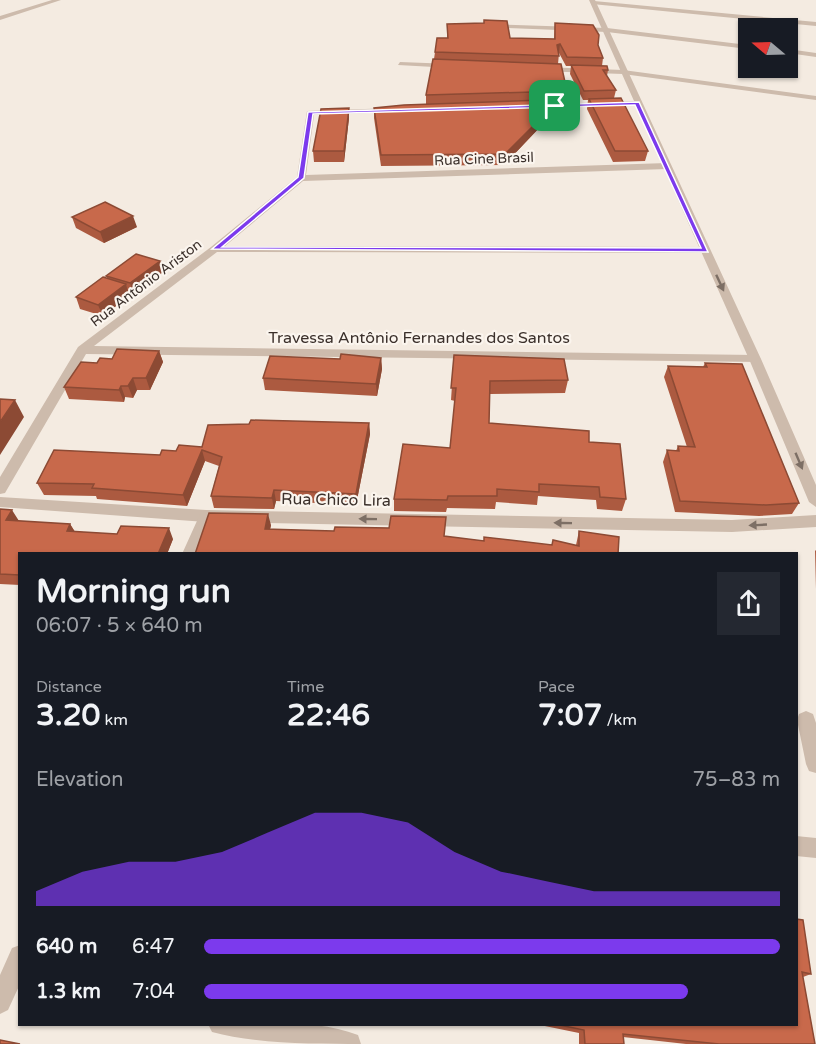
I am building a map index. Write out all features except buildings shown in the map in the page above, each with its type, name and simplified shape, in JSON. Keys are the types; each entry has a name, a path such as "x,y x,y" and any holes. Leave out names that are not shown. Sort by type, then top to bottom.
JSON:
{"street":[{"path":"0,18 58,0"},
{"path":"593,1 816,24"},
{"path":"593,1 637,103 755,359 816,502"},
{"path":"479,25 607,30 738,45"},
{"path":"798,52 816,55"},
{"path":"399,64 458,66"},
{"path":"529,68 623,72 816,98"},
{"path":"509,107 637,103"},
{"path":"301,178 310,113 404,110"},
{"name":"Rua Cine Brasil","path":"301,178 667,166"},
{"name":"Rua Antônio Ariston","path":"0,489 82,350 215,249 301,178"},
{"path":"215,249 705,250"},
{"name":"Travessa Antônio Fernandes dos Santos","path":"82,350 755,359"},
{"name":"Rua Chico Lira","path":"0,502 206,516 732,526 816,521"},
{"path":"191,552 206,516"},
{"path":"806,720 816,764"},
{"path":"798,846 816,848"},
{"path":"8,994 18,962"},
{"path":"233,1026 349,1044"}],"route":[{"path":"637,103 705,250 215,249 301,178 310,113 555,106 637,103"}]}
